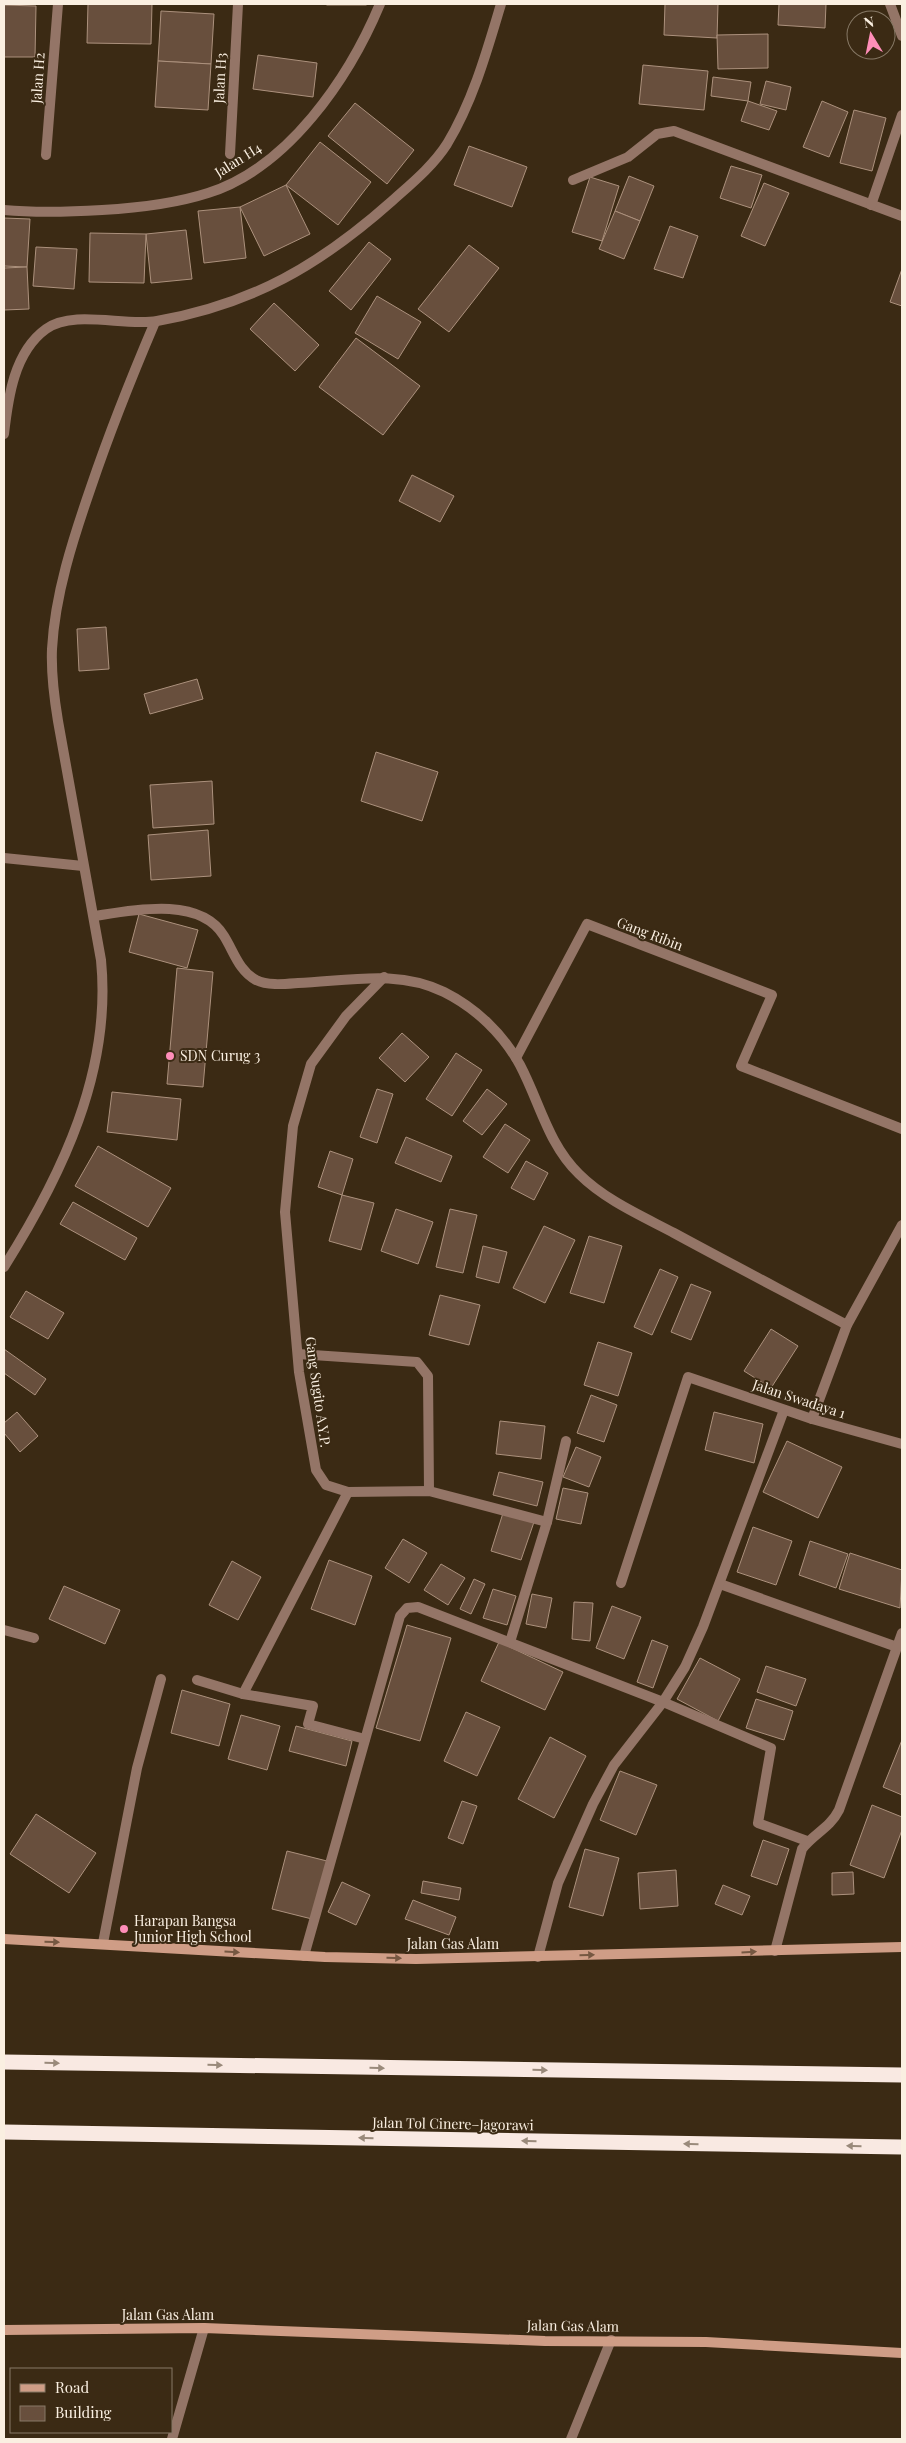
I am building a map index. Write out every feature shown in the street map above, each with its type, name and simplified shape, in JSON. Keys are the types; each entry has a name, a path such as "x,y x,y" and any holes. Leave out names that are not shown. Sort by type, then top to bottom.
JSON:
{"highway":[{"path":"4,2062 902,2075"},
{"name":"Jalan Tol Cinere–Jagorawi","path":"4,2132 902,2147"}],"main road":[{"name":"Jalan Gas Alam","path":"4,1939 304,1956 416,1959 902,1948"},
{"name":"Jalan Gas Alam","path":"4,2330 204,2328 545,2341 715,2342 902,2353"}],"street":[{"name":"Jalan H2","path":"46,155 58,4"},
{"name":"Jalan H3","path":"230,154 238,4"},
{"name":"Jalan H4","path":"4,210 39,214 127,208 208,193 235,182 264,163 291,139 323,104 351,60 380,4"},
{"path":"4,434 11,391 20,361 46,329 59,322 74,320 155,322 203,311 242,299 299,272 327,254 408,187 429,167 446,145 453,132 483,63 500,4"},
{"path":"890,4 902,36"},
{"path":"871,205 902,115"},
{"path":"573,180 628,157 657,134 674,131 902,216"},
{"path":"4,1267 55,1178 74,1135 94,1067 104,993 94,916 83,866 53,685 52,648 57,611 79,520 123,396 155,322"},
{"path":"4,858 83,866"},
{"path":"94,916 141,908 183,910 210,920 223,934 242,970 257,981 271,984 291,984 384,977 414,982 443,992 468,1007 491,1026 508,1046 516,1058 550,1134 564,1158 581,1176 602,1192 662,1226 846,1324"},
{"name":"Gang Ribin","path":"516,1058 587,924 772,995 741,1066 902,1129"},
{"name":"Gang Sugito A.Y.P.","path":"384,977 346,1016 312,1064 293,1126 285,1212 298,1354 316,1470 326,1485 348,1492 429,1491 547,1522"},
{"path":"812,1420 846,1324 902,1225"},
{"path":"298,1354 418,1362 428,1376 429,1491"},
{"name":"Jalan Swadaya 1","path":"621,1583 688,1377 812,1420 902,1444"},
{"path":"538,1957 558,1883 589,1813 614,1766 663,1702 685,1667 720,1584 784,1410"},
{"path":"510,1642 547,1522 566,1441"},
{"path":"243,1694 348,1492"},
{"path":"720,1584 897,1647"},
{"path":"304,1956 400,1616 407,1608 418,1607 510,1642 663,1702 771,1748 758,1823 807,1842"},
{"path":"4,1630 34,1638"},
{"path":"775,1951 802,1849 807,1842 827,1827 839,1810 902,1633"},
{"path":"103,1944 137,1768 161,1679"},
{"path":"197,1680 243,1694 313,1706 308,1724 365,1739"},
{"path":"172,2439 204,2328"},
{"path":"571,2439 611,2340"}],"building":[{"path":"88,4 152,4 151,44 87,43"},
{"path":"366,4 366,5 327,5"},
{"path":"665,4 718,4 717,38 664,35"},
{"path":"779,4 826,4 825,28 778,25"},
{"path":"4,5 36,6 35,57 4,57"},
{"path":"161,11 214,14 211,64 158,61"},
{"path":"768,34 768,68 718,69 717,35"},
{"path":"258,55 317,63 313,97 253,89"},
{"path":"158,61 211,64 208,110 155,107"},
{"path":"643,65 708,71 704,110 639,104"},
{"path":"713,77 751,82 748,101 711,96"},
{"path":"766,81 791,87 786,110 760,104"},
{"path":"748,101 777,111 769,130 741,121"},
{"path":"822,101 848,112 829,157 803,147"},
{"path":"355,103 414,150 387,184 328,136"},
{"path":"854,110 886,118 872,171 840,163"},
{"path":"320,142 371,182 338,225 286,185"},
{"path":"469,146 527,167 512,207 454,185"},
{"path":"731,166 762,175 751,208 720,198"},
{"path":"629,176 654,186 640,221 615,211"},
{"path":"590,177 619,186 602,241 572,232"},
{"path":"764,183 789,193 765,246 741,236"},
{"path":"286,185 310,234 264,256 240,207"},
{"path":"240,207 246,258 204,263 198,211"},
{"path":"615,211 640,221 624,259 599,249"},
{"path":"4,218 30,219 27,267 4,266"},
{"path":"670,226 698,236 683,278 654,269"},
{"path":"186,230 192,279 151,283 146,234"},
{"path":"90,233 146,234 144,283 89,282"},
{"path":"369,242 391,259 351,310 329,291"},
{"path":"469,245 499,268 449,332 418,309"},
{"path":"36,247 77,249 74,289 33,286"},
{"path":"27,267 29,309 4,310 4,268"},
{"path":"902,269 902,306 890,302"},
{"path":"377,296 421,322 398,359 355,333"},
{"path":"274,303 319,345 295,371 250,329"},
{"path":"356,338 420,386 383,435 319,387"},
{"path":"412,475 454,496 440,522 399,501"},
{"path":"106,627 109,669 79,671 77,629"},
{"path":"197,679 203,699 150,714 144,694"},
{"path":"376,752 438,772 422,821 361,801"},
{"path":"212,781 214,824 153,828 150,785"},
{"path":"208,830 211,876 151,880 148,835"},
{"path":"139,914 198,930 187,968 129,952"},
{"path":"177,968 213,972 203,1087 167,1084"},
{"path":"402,1033 429,1057 405,1082 379,1058"},
{"path":"456,1053 482,1070 452,1116 426,1099"},
{"path":"377,1089 393,1094 377,1143 360,1137"},
{"path":"487,1089 507,1104 482,1135 463,1121"},
{"path":"112,1092 181,1099 177,1140 107,1132"},
{"path":"505,1124 530,1140 508,1173 483,1157"},
{"path":"406,1137 452,1156 441,1182 395,1163"},
{"path":"98,1146 171,1188 148,1227 75,1186"},
{"path":"330,1151 353,1159 342,1195 318,1187"},
{"path":"526,1161 548,1173 534,1200 511,1188"},
{"path":"342,1195 374,1203 361,1250 329,1241"},
{"path":"73,1202 137,1238 125,1260 60,1224"},
{"path":"396,1209 433,1222 418,1264 381,1251"},
{"path":"450,1209 477,1215 463,1273 436,1267"},
{"path":"544,1226 575,1240 545,1303 513,1288"},
{"path":"589,1236 622,1246 604,1303 570,1293"},
{"path":"483,1246 507,1252 499,1283 476,1277"},
{"path":"660,1269 678,1277 652,1335 634,1327"},
{"path":"691,1284 711,1292 691,1340 671,1332"},
{"path":"26,1291 64,1313 48,1339 10,1317"},
{"path":"440,1295 480,1305 469,1345 429,1335"},
{"path":"771,1329 798,1346 771,1388 744,1371"},
{"path":"598,1342 632,1353 618,1396 584,1385"},
{"path":"4,1349 46,1379 35,1395 4,1373"},
{"path":"591,1395 617,1405 604,1442 577,1433"},
{"path":"17,1412 38,1436 20,1452 4,1433 4,1423"},
{"path":"714,1412 763,1424 754,1463 705,1450"},
{"path":"500,1421 545,1426 541,1459 496,1454"},
{"path":"787,1441 842,1467 818,1518 763,1492"},
{"path":"576,1447 601,1457 589,1487 563,1477"},
{"path":"499,1472 543,1482 537,1506 493,1495"},
{"path":"563,1488 588,1493 581,1524 556,1519"},
{"path":"503,1513 534,1522 521,1560 491,1551"},
{"path":"753,1527 792,1541 776,1585 737,1572"},
{"path":"403,1539 427,1553 409,1583 385,1568"},
{"path":"810,1541 848,1554 836,1588 799,1575"},
{"path":"850,1553 902,1570 900,1608 839,1589"},
{"path":"329,1560 372,1576 355,1625 311,1609"},
{"path":"232,1561 261,1577 238,1620 209,1605"},
{"path":"441,1564 465,1578 448,1605 424,1590"},
{"path":"474,1579 485,1584 471,1614 460,1609"},
{"path":"64,1586 120,1610 105,1644 49,1619"},
{"path":"493,1589 516,1596 507,1625 483,1618"},
{"path":"532,1594 552,1598 546,1628 526,1624"},
{"path":"574,1602 593,1603 590,1641 572,1639"},
{"path":"612,1606 641,1617 624,1659 596,1648"},
{"path":"407,1625 451,1638 420,1741 376,1728"},
{"path":"652,1640 668,1646 653,1688 637,1682"},
{"path":"499,1642 563,1672 545,1710 481,1681"},
{"path":"700,1658 740,1679 718,1721 677,1699"},
{"path":"766,1666 806,1679 796,1706 757,1692"},
{"path":"182,1690 230,1704 219,1746 171,1733"},
{"path":"756,1699 793,1711 784,1740 746,1728"},
{"path":"466,1712 500,1727 477,1776 444,1761"},
{"path":"241,1715 280,1726 267,1770 228,1759"},
{"path":"296,1726 352,1741 346,1766 289,1751"},
{"path":"550,1737 586,1756 554,1818 518,1799"},
{"path":"902,1740 902,1795 883,1787"},
{"path":"620,1771 657,1785 636,1835 600,1820"},
{"path":"462,1801 477,1806 463,1844 448,1838"},
{"path":"872,1805 902,1817 902,1830 884,1878 850,1865"},
{"path":"36,1814 96,1853 69,1893 10,1854"},
{"path":"763,1840 789,1849 777,1885 751,1876"},
{"path":"585,1849 619,1858 603,1916 569,1907"},
{"path":"287,1851 327,1861 312,1919 272,1909"},
{"path":"676,1870 678,1906 640,1909 638,1873"},
{"path":"853,1872 854,1894 832,1895 832,1873"},
{"path":"423,1881 461,1888 459,1900 421,1893"},
{"path":"342,1882 370,1895 356,1925 328,1912"},
{"path":"723,1885 750,1896 742,1915 715,1904"},
{"path":"413,1900 456,1917 449,1935 405,1919"}],"place":[{"name":"SDN Curug 3","path":"170,1056"},
{"name":"Harapan Bangsa Junior High School","path":"124,1929"}]}
